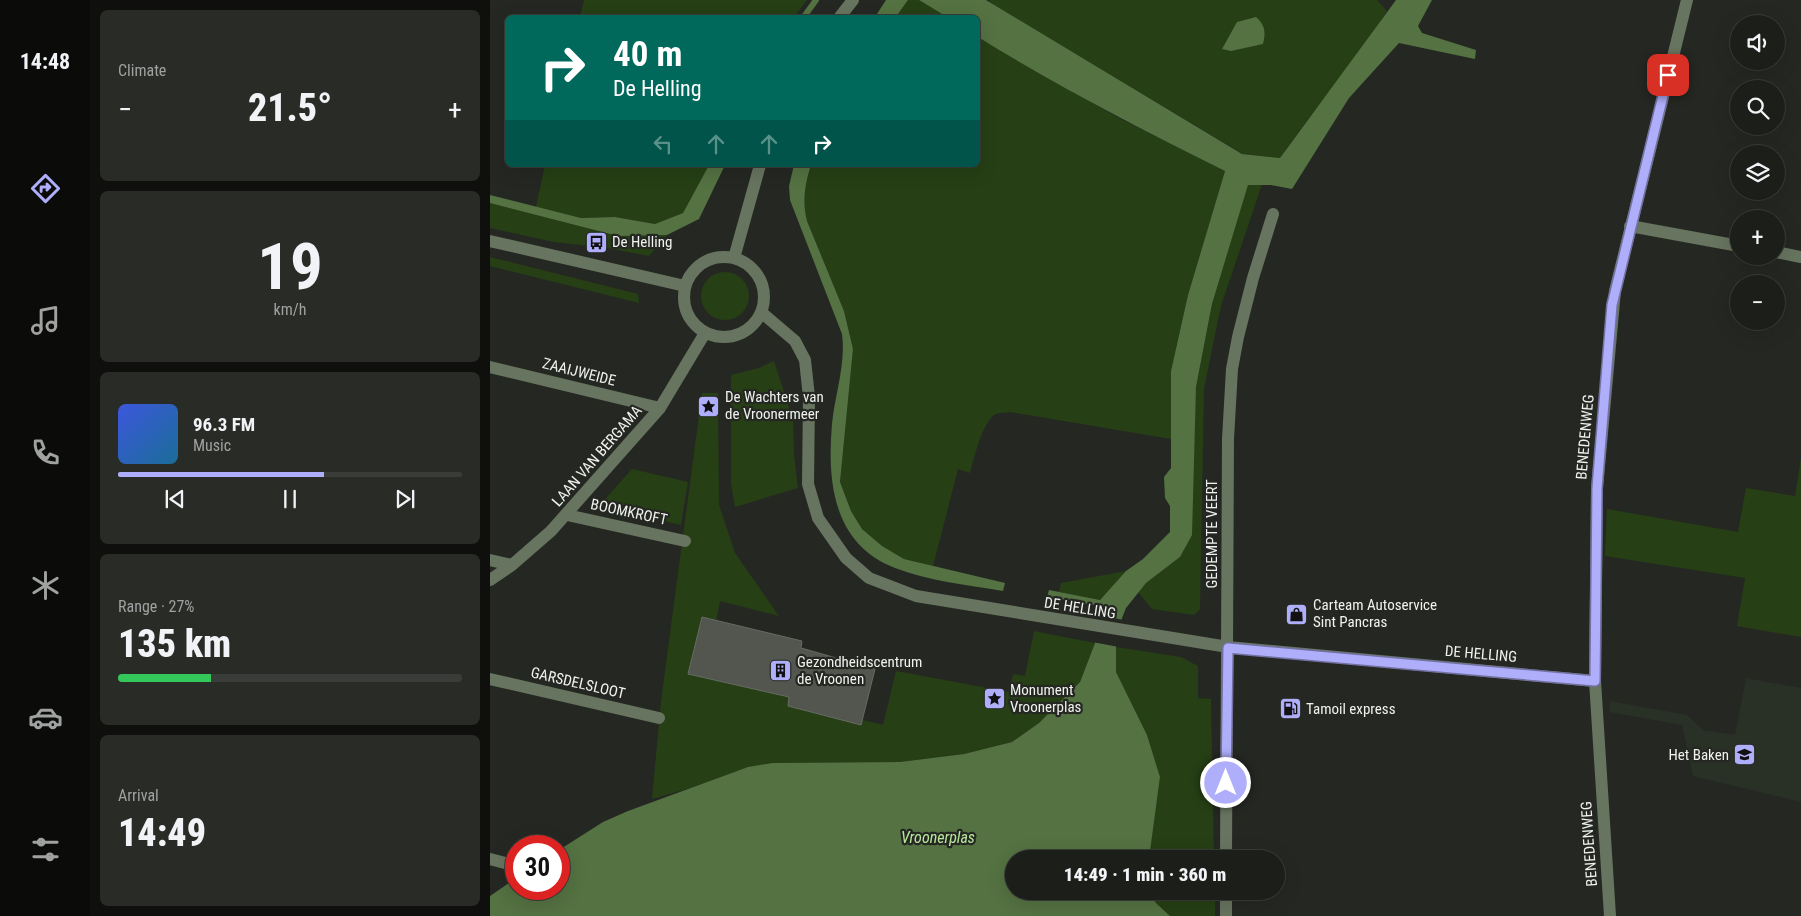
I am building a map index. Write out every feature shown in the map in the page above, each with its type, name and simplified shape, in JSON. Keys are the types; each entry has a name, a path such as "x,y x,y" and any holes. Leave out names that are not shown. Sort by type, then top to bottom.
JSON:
{"street":[{"path":"841,15 853,0"},
{"name":"BENEDENWEG","path":"1610,916 1595,681 1597,488 1612,305 1687,0"},
{"path":"734,258 759,167"},
{"name":"GEDEMPTE VEERT","path":"1226,850 1228,439 1232,369 1245,308 1273,214"},
{"path":"1630,226 1730,244"},
{"path":"490,241 685,286"},
{"path":"1785,254 1801,257"},
{"path":"734,258 749,266 760,279 764,296 761,312 747,330 737,335 726,337 705,333 697,328 686,313 683,295 685,286 694,270 709,259 734,258"},
{"name":"DE HELLING","path":"761,312 795,341 805,360 809,397 807,461 810,495 827,533 846,558 869,578 916,596 1228,648 1595,681"},
{"name":"LAAN VAN BERGAMA","path":"490,580 512,565 567,515 660,408 705,333"},
{"name":"ZAAIJWEIDE","path":"490,367 660,408"},
{"name":"BOOMKROFT","path":"567,515 685,541"},
{"path":"490,560 512,565"},
{"name":"GARSDELSLOOT","path":"490,679 659,718"},
{"path":"490,859 505,862"},
{"path":"1226,900 1226,916"}],"shaded area":[{"path":"584,0 807,0 796,15 580,15"},
{"path":"908,0 919,0 944,15 898,15"},
{"path":"990,0 1377,0 1387,11 1280,158 1243,154 989,2"},
{"path":"980,38 1117,117 1225,171 1188,295 1171,371 1171,439 1010,412 994,415 982,433 970,473 958,469 933,566 904,559 882,546 862,529 851,511 840,482 853,349 844,311 807,221 805,193 810,167 980,167"},
{"path":"545,167 708,167 683,213 655,224 615,217 581,218 536,207"},
{"path":"1248,184 1262,184 1221,306 1204,388 1200,609 1194,615 1152,609 1138,592 1146,583 1180,557 1196,387 1212,304"},
{"path":"490,203 618,236 667,235 649,256 607,248 554,242 490,228"},
{"path":"490,257 638,294 639,303 490,266"},
{"path":"720,272 730,272 739,276 745,282 748,287 748,305 739,316 730,320 720,320 711,316 705,310 701,301 701,291 705,282 711,276"},
{"path":"774,361 793,420 794,455 798,488 735,507 731,484 731,375 759,368"},
{"path":"702,393 718,393 719,505 735,553 779,616 720,601 706,673 800,695 798,704 883,725 896,671 1009,692 1013,674 1025,676 1034,631 1095,643 1080,682 1039,723 1012,742 964,754 900,762 772,763 749,767 652,799 661,701"},
{"path":"1801,458 1801,637 1737,626 1745,578 1605,556 1607,509 1738,532 1746,488 1795,496"},
{"path":"632,469 688,482 681,525 599,506"},
{"path":"1126,571 1100,600 1059,592 1061,583"},
{"path":"1116,647 1181,657 1198,666 1198,698 1211,699 1214,850 1150,850 1160,777 1147,735 1116,672"},
{"name":"Het Baken","path":"1746,678 1801,688 1801,802 1693,776 1682,725 1609,712 1610,701 1687,715 1703,730 1735,735"},
{"path":"1154,900 1215,900 1215,916 1170,916"}],"water":[{"path":"886,0 908,0 897,15 876,15"},
{"name":"Vroonerplas","path":"919,0 986,0 1242,154 1280,158 1396,0 1432,0 1418,26 1422,33 1476,50 1475,59 1399,43 1349,98 1292,189 1271,185 1248,185 1212,304 1196,387 1192,535 1180,557 1146,583 1126,608 1116,647 1116,672 1147,735 1160,777 1150,850 1005,850 1005,900 1154,900 1170,916 490,916 490,896 505,886 505,900 570,900 570,843 603,822 628,811 748,767 772,763 900,762 964,754 1012,742 1039,723 1080,682 1095,643 1100,606 1047,597 1049,590 1100,600 1126,571 1143,559 1170,532 1170,506 1165,498 1164,477 1171,468 1171,371 1188,295 1225,171 1100,107 980,38 980,15 944,15"},
{"path":"1256,17 1264,29 1263,44 1231,51 1222,49 1237,22"},
{"path":"708,167 724,167 699,219 667,235 618,236 490,203 490,195 581,218 615,217 655,224 683,213"},
{"path":"794,167 810,167 805,193 807,221 844,311 853,349 840,482 851,511 862,529 882,546 904,559 1005,583 1003,591 962,585 895,568 874,557 858,544 847,527 838,509 833,489 831,468 833,413 843,356 842,334 790,200 789,186"}],"pier":[{"path":"1097,615 1124,620 1119,647 1092,642"}],"building":[{"name":"Gezondheidscentrum de Vroonen","path":"702,617 802,641 801,648 875,669 861,725 788,706 789,697 688,674"}],"waterway":[{"path":"805,15 816,0"}],"place":[{"name":"De Helling","path":"596,242"},
{"name":"De Wachters van de Vroonermeer","path":"709,406"},
{"name":"Carteam Autoservice Sint Pancras","path":"1297,614"},
{"name":"Gezondheidscentrum de Vroonen","path":"781,671"},
{"name":"Monument Vroonerplas","path":"994,699"},
{"name":"Tamoil express","path":"1290,709"},
{"name":"Het Baken","path":"1745,755"}],"route":[{"path":"1226,783 1228,648 1595,681 1597,488 1612,305 1668,75"}]}
